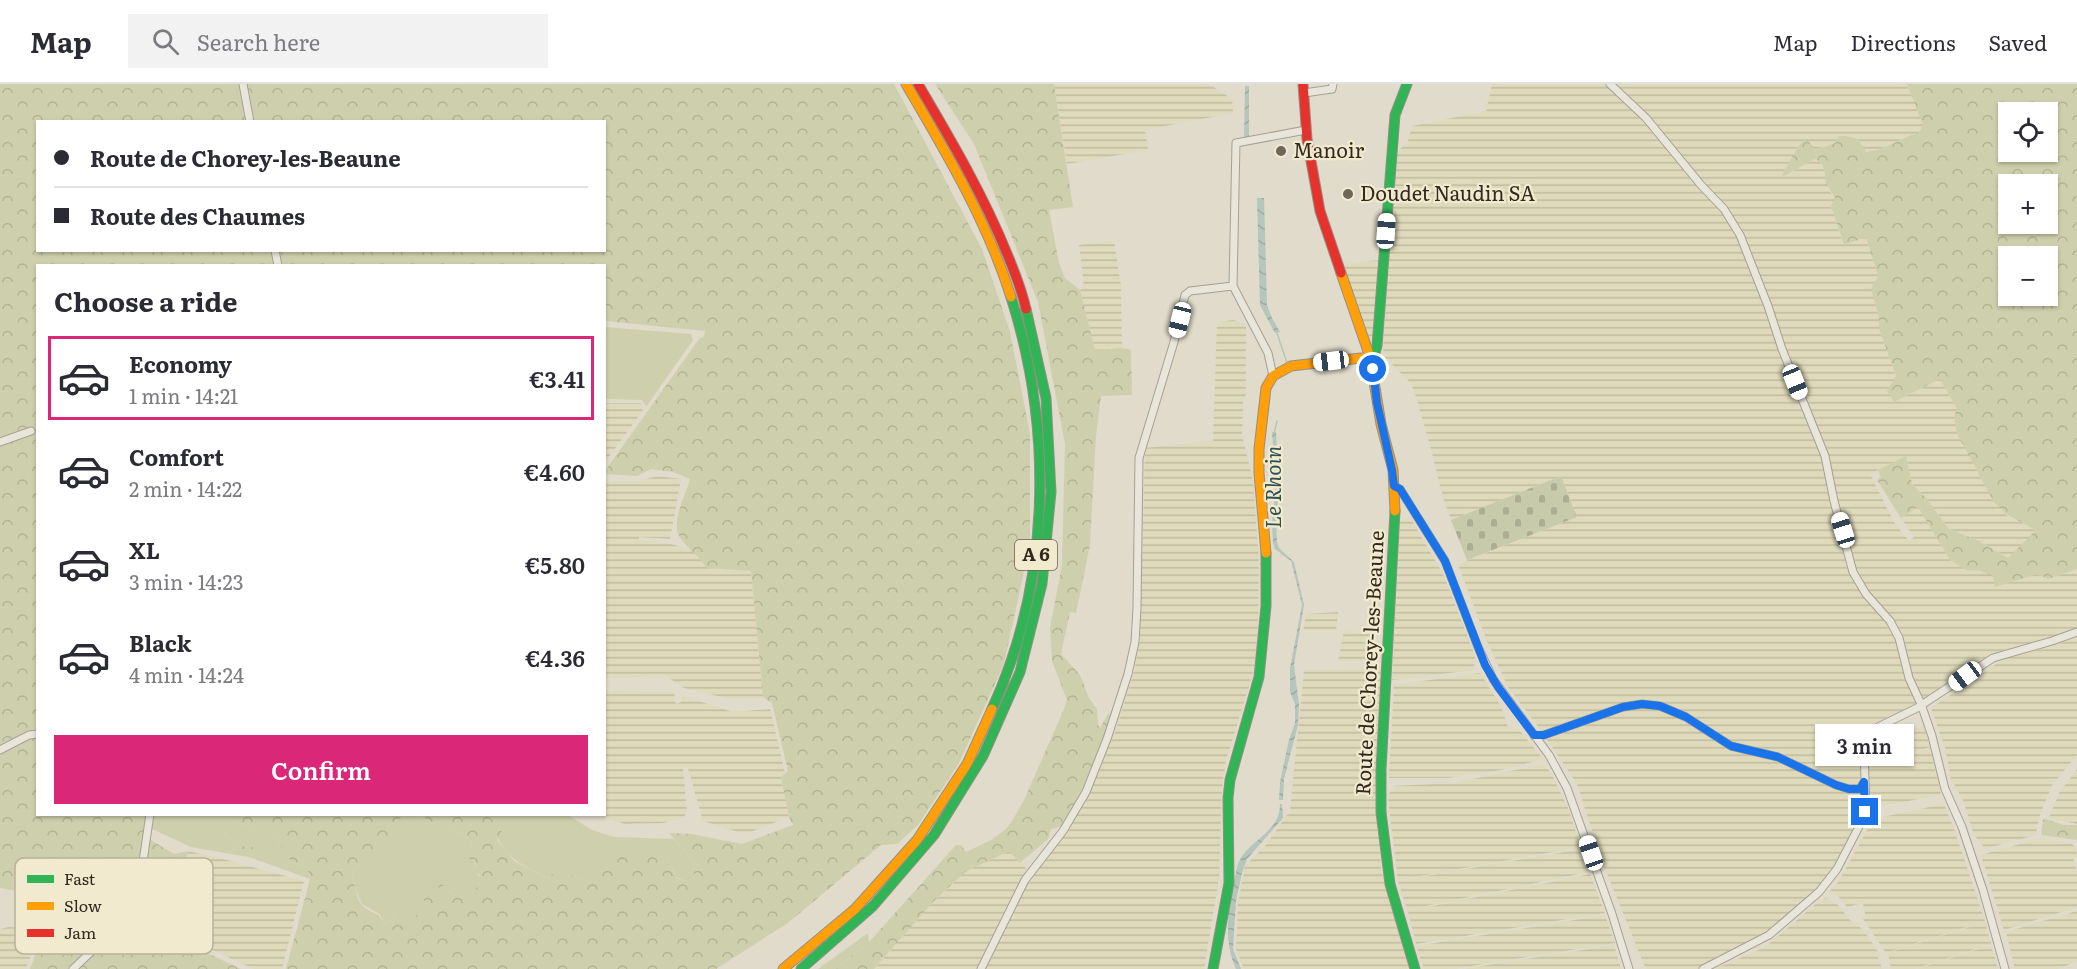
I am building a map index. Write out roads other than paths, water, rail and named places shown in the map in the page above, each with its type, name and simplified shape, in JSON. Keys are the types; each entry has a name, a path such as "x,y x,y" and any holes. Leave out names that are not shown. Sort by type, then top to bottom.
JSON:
{"main road":[{"name":"A 6","path":"783,969 829,934 868,898 908,854 950,796 979,744 1003,689 1023,625 1036,557 1040,509 1039,438 1032,379 1019,321 1004,275 981,221 951,162 906,84"},
{"name":"A 6","path":"801,969 848,931 889,891 931,841 964,791 994,737 1021,669 1037,607 1046,558 1051,485 1049,430 1041,371 1029,318 1010,261 990,216 918,84"},
{"path":"1213,969 1227,893 1230,780 1259,677 1267,594 1259,473 1259,449 1266,388 1273,376 1292,366 1370,357 1375,353 1395,115 1407,84"},
{"name":"Route de Chorey-les-Beaune","path":"1303,89 1306,130 1322,218 1370,357 1377,403 1392,470 1394,532 1380,806 1390,884 1415,969"}],"street":[{"path":"243,84 250,120"},
{"path":"1303,89 1332,89 1334,84"},
{"path":"1610,84 1646,118 1701,185 1725,209 1740,235 1768,306 1782,350 1825,456 1834,501 1853,572 1866,594 1895,629 1899,638 1909,678 1932,736 1945,789 1962,827 1983,890 2005,969"},
{"path":"1273,376 1268,353 1233,286 1239,143 1306,130"},
{"path":"981,969 1025,880 1063,831 1086,792 1107,739 1128,674 1137,620 1139,458 1174,342 1185,295 1190,291 1233,286"},
{"path":"0,442 31,431"},
{"path":"1394,486 1400,489 1445,561 1485,665 1498,687 1549,755 1567,788 1629,969"},
{"path":"1703,969 1769,935 1827,884 1864,817 1866,807 1864,750 1870,734 1882,724 1917,708 1993,658 2077,632"},
{"path":"1534,735 1544,735 1623,707 1650,704 1686,717 1731,746 1784,759 1836,785 1849,789 1860,789 1864,782"},
{"path":"0,750 29,735 36,734"},
{"path":"143,858 150,816"},
{"path":"73,969 89,954"}],"water":[{"path":"1245,86 1249,86 1249,138 1244,139"},
{"path":"1257,198 1264,198 1267,305 1280,332 1275,333 1260,305"},
{"path":"1272,432 1276,432 1279,487 1277,542 1279,548 1294,562 1304,605 1294,665 1299,705 1298,725 1284,779 1283,800 1279,800 1280,782 1295,723 1295,704 1290,692 1290,668 1302,605 1291,561 1275,549 1273,543 1272,523 1276,485"},
{"path":"1280,804 1282,804 1283,818 1247,859 1242,873 1236,901 1233,949 1241,969 1236,969 1229,944 1228,917 1238,864 1249,848 1275,823"}],"waterway":[{"name":"Le Rhoin","path":"1277,333 1287,363"},
{"name":"Le Rhoin","path":"1274,434 1277,421"}],"place":[{"name":"Manoir","path":"1281,151"},
{"name":"Doudet Naudin SA","path":"1348,194"}]}
